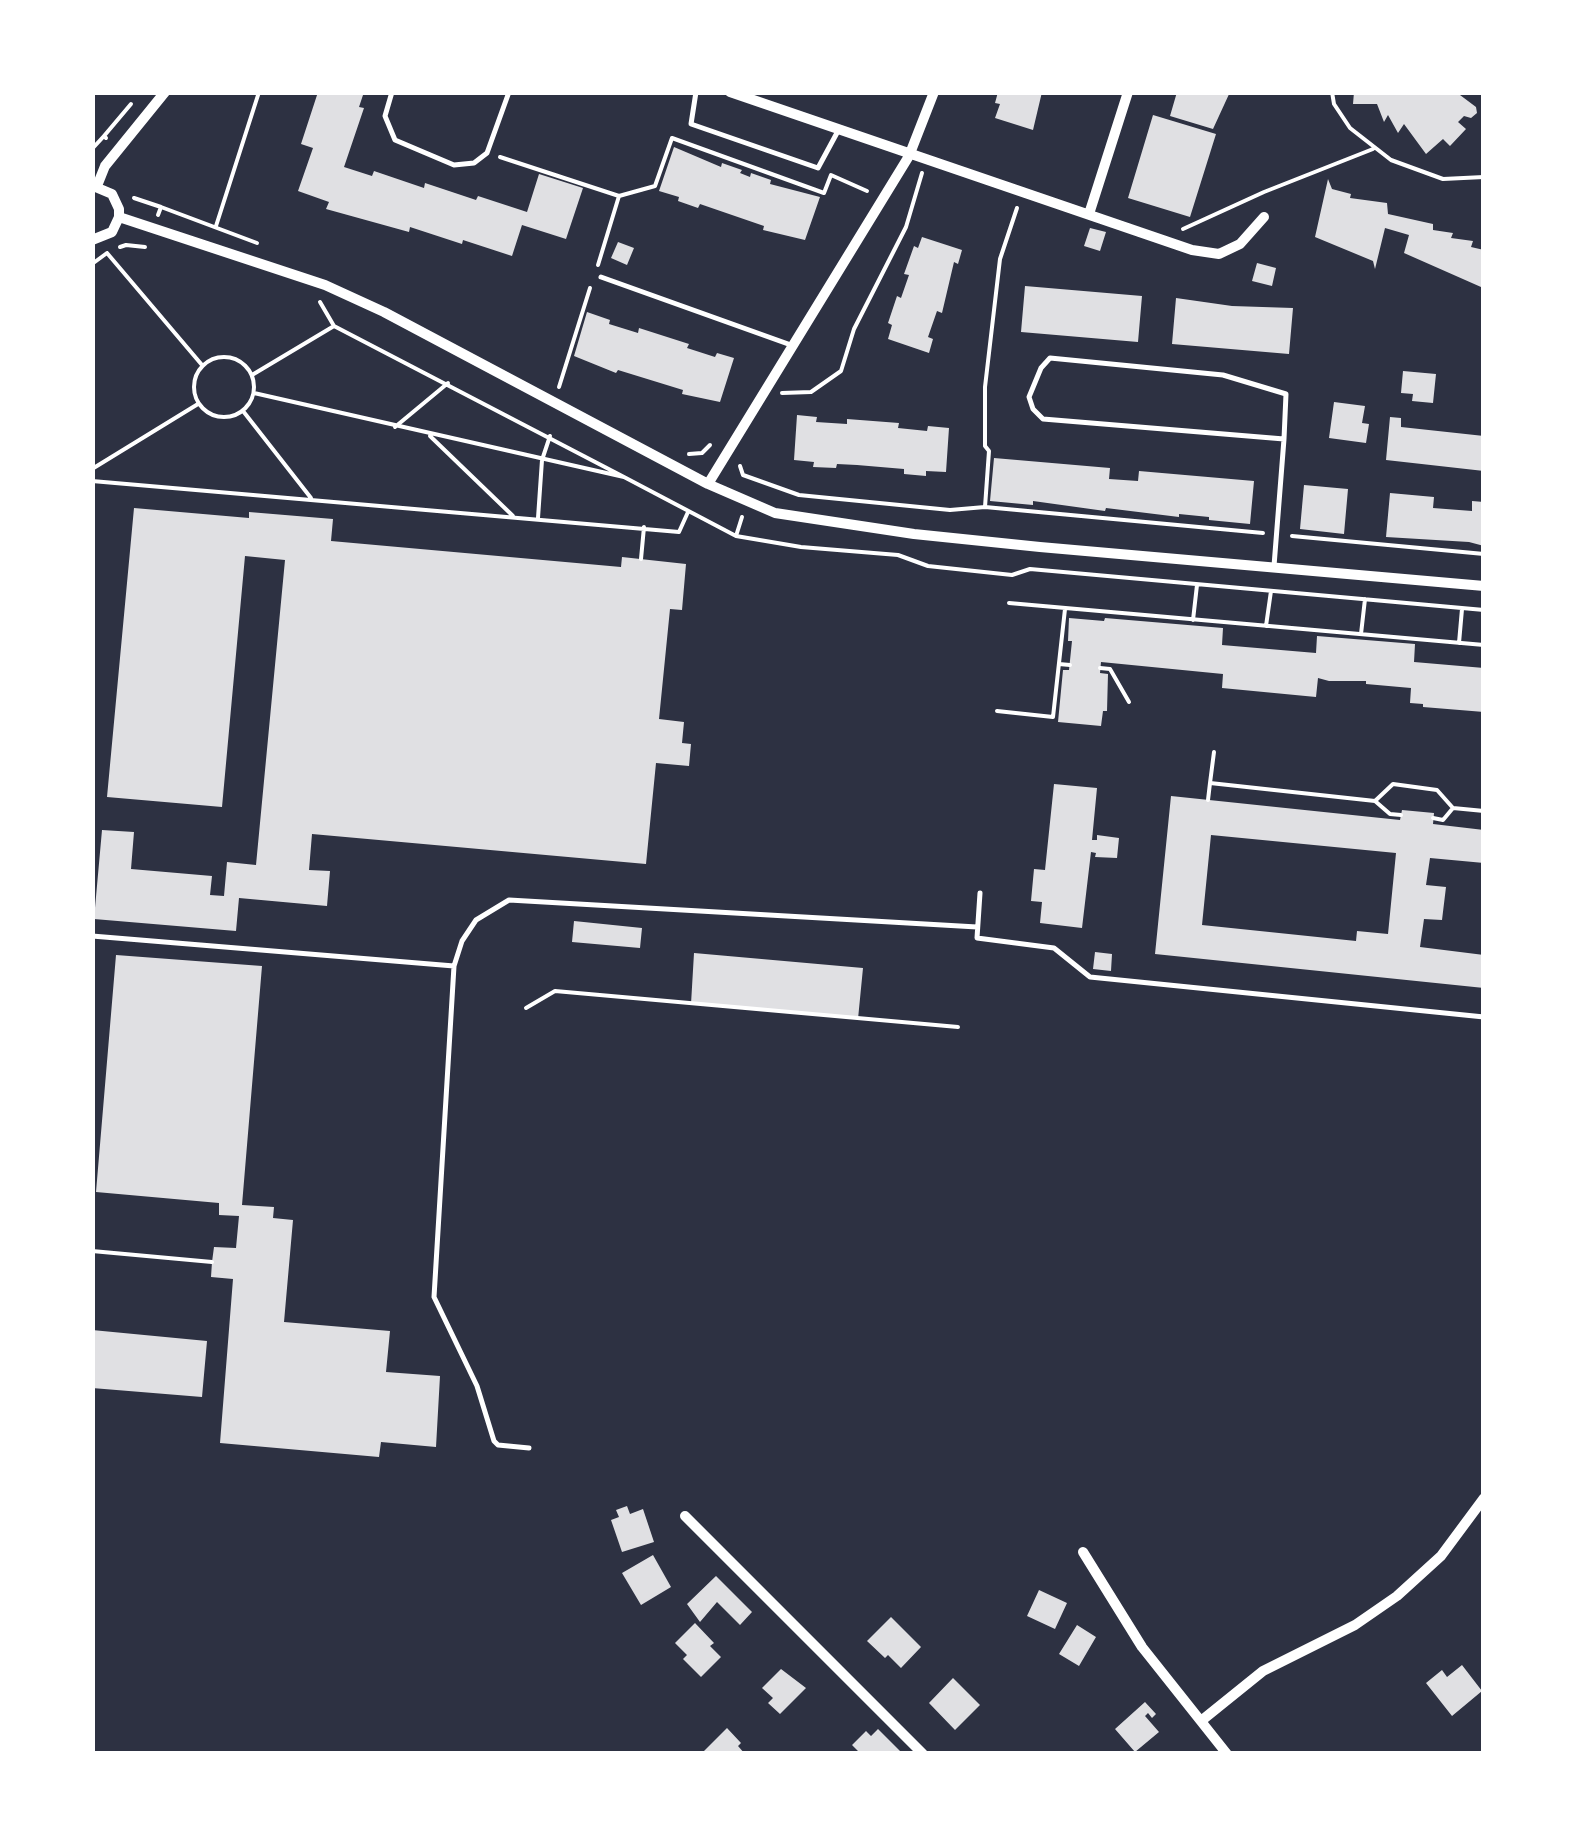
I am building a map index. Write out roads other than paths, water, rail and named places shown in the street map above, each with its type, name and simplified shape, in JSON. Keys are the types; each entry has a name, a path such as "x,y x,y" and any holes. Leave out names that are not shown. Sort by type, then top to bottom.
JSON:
{"street":[{"path":"92,240 112,232 119,218 112,194 95,186 105,166 165,92"},
{"path":"730,92 1192,250 1219,254 1240,244 1264,217"},
{"path":"708,484 910,156 934,92"},
{"path":"1088,214 1128,92"},
{"path":"119,218 324,286 384,312 708,484 775,513 1015,545 1484,586"},
{"path":"1201,1721 1264,1671 1355,1625 1397,1596 1441,1556 1484,1498"},
{"path":"685,1516 923,1754"},
{"path":"1083,1552 1142,1648 1226,1754"}],"lane":[{"path":"392,92 385,116 395,140 454,165 474,163 488,153 509,92"},
{"path":"696,92 692,124 818,168 838,131"},
{"path":"601,277 791,346"},
{"path":"1274,569 1284,439 1286,394 1223,375 1050,358 1041,368 1029,397 1033,409 1043,419 1284,439"},
{"path":"980,893 977,938 1054,948 1090,977 1484,1017"},
{"path":"529,1448 498,1445 494,1441 476,1386 434,1298 454,966 468,929 487,910 509,900 978,927"},
{"path":"92,936 454,966"}]}
